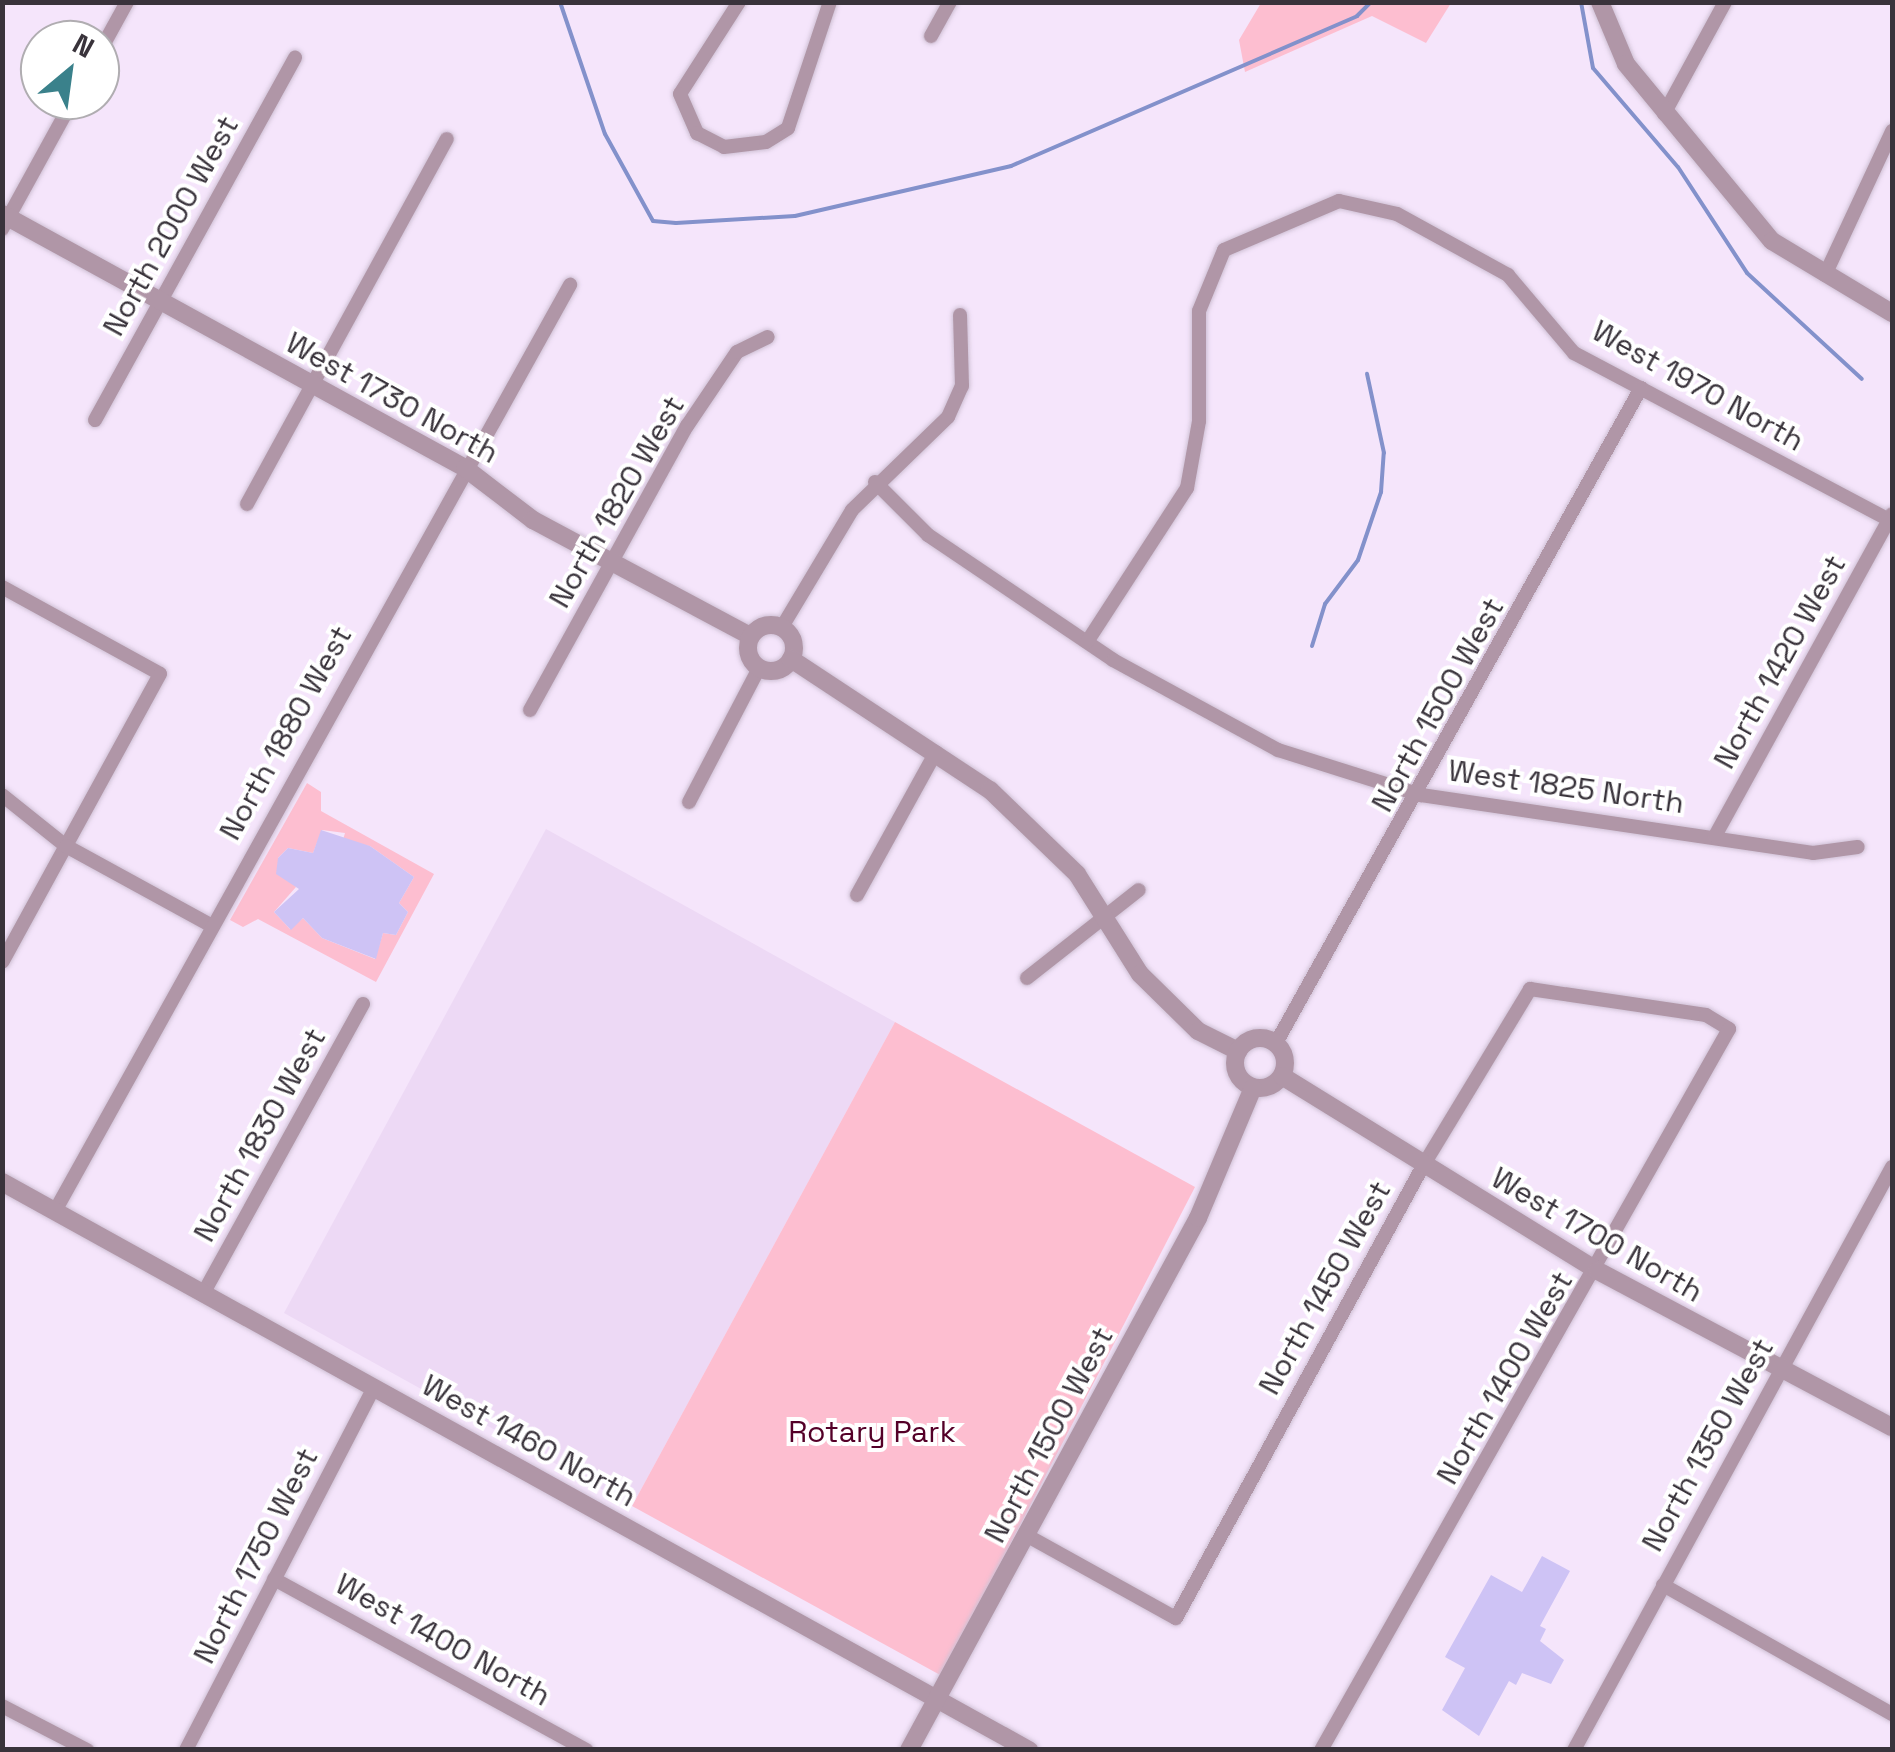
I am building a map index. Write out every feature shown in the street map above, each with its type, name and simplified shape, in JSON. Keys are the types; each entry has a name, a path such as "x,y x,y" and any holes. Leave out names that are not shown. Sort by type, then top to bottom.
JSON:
{"street":[{"path":"739,2 684,80 684,111 711,145 766,142 788,128 830,2"},
{"path":"932,36 950,2"},
{"path":"1600,2 1626,64 1772,241 1892,313"},
{"path":"1664,114 1725,2"},
{"name":"North 2000 West","path":"95,420 295,58"},
{"path":"5,220 61,120"},
{"path":"1825,275 1892,131"},
{"path":"247,504 447,140"},
{"name":"West 1970 North","path":"1088,642 1187,488 1199,420 1199,312 1224,250 1339,201 1397,214 1508,275 1574,354 1891,517"},
{"name":"West 1730 North","path":"5,220 464,468 532,520 750,636"},
{"name":"North 1880 West","path":"56,1211 464,468 570,285"},
{"path":"782,627 875,482 948,417 962,386 960,315"},
{"name":"North 1820 West","path":"530,710 612,562 737,352 768,337"},
{"name":"North 1500 West","path":"1276,1043 1420,795 1641,388"},
{"name":"West 1825 North","path":"875,482 928,535 1088,642 1278,750 1420,795 1813,853 1858,847"},
{"name":"North 1420 West","path":"1715,836 1891,517"},
{"path":"2,587 160,674 2,962"},
{"path":"764,625 782,627 794,641 792,659 777,670 759,668 748,654 750,636 764,625"},
{"path":"792,659 990,790 1077,874 1140,974 1198,1031 1238,1051"},
{"path":"688,802 759,668"},
{"path":"857,895 936,752"},
{"path":"2,795 66,846 210,926"},
{"path":"1027,978 1139,890"},
{"name":"North 1400 West","path":"1321,1750 1598,1271 1729,1030 1706,1016 1530,989"},
{"name":"North 1450 West","path":"1026,1535 1176,1618 1424,1166 1530,989"},
{"name":"North 1830 West","path":"204,1292 364,1004"},
{"path":"1251,1040 1276,1043 1285,1058 1282,1076 1253,1088 1236,1069 1238,1051 1251,1040"},
{"name":"West 1700 North","path":"1282,1076 1598,1271 1892,1428"},
{"name":"North 1500 West","path":"910,1750 1212,1189 1253,1088"},
{"name":"North 1350 West","path":"1574,1750 1892,1166"},
{"name":"West 1460 North","path":"2,1182 1028,1750"},
{"name":"North 1750 West","path":"186,1750 374,1387"},
{"name":"West 1400 North","path":"274,1580 586,1750"},
{"path":"1664,1585 1892,1714"},
{"path":"2,1706 87,1750"}],"shaded area":[{"path":"546,829 895,1022 632,1506 284,1313"}],"green space":[{"path":"1261,2 1451,3 1426,43 1372,16 1245,72 1239,40"},
{"path":"307,783 321,792 321,811 434,874 376,982 258,919 243,927 230,920","holes":["322,830 345,833 342,843 370,846 414,877 399,903 408,912 396,935 383,933 375,959 322,938 303,918 290,929 274,912 296,887 278,858 288,848 313,853"]},
{"name":"Rotary Park","path":"895,1022 1195,1187 942,1676 632,1506"}],"building":[{"path":"321,830 370,846 414,877 399,903 408,912 396,935 383,933 376,959 322,938 303,918 291,930 274,912 299,889 276,874 278,858 288,848 313,853"},
{"path":"1542,1556 1570,1571 1540,1626 1546,1629 1540,1641 1564,1660 1551,1684 1522,1673 1516,1685 1509,1681 1479,1736 1442,1710 1465,1668 1445,1657 1491,1575 1522,1592"}],"waterway":[{"path":"560,2 605,134 653,221 676,223 795,216 1011,166 1357,16 1371,2"},
{"path":"1581,2 1593,68 1678,167 1747,273 1862,379"},
{"path":"1312,646 1325,604 1358,560 1381,492 1384,453 1367,374"}]}
